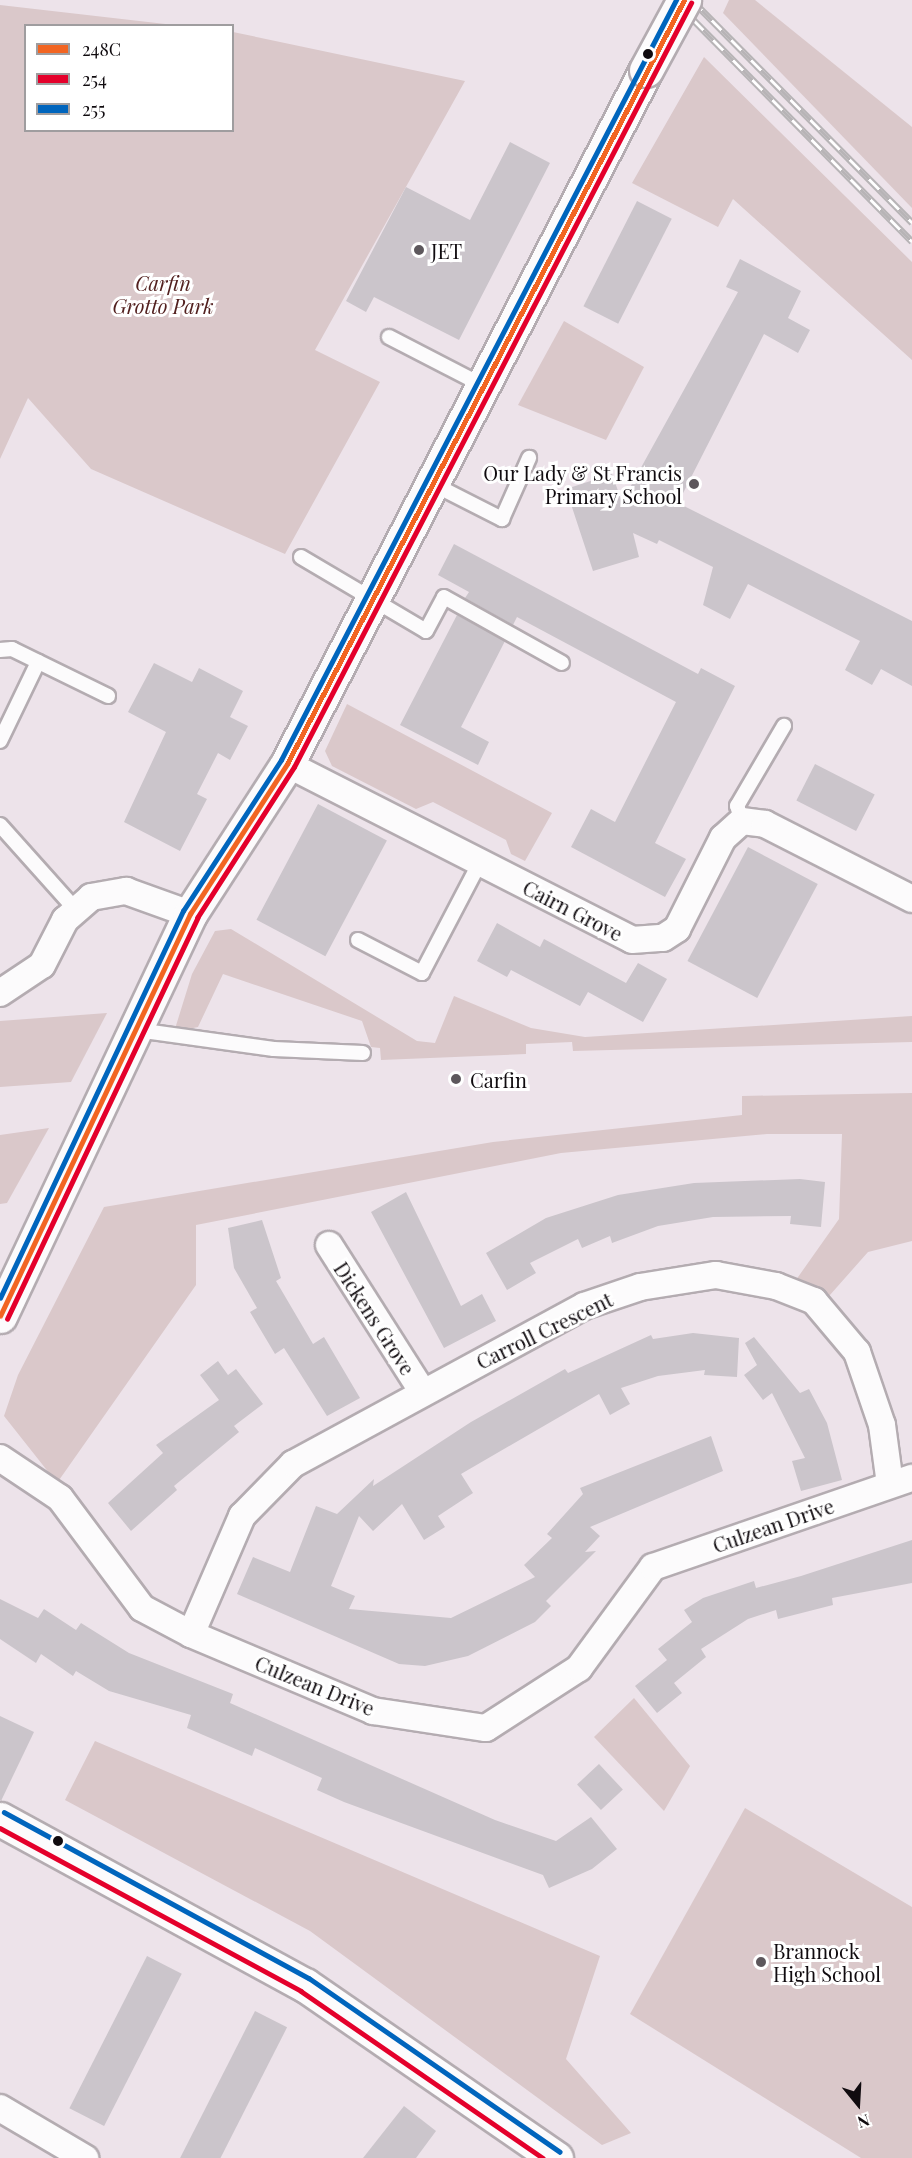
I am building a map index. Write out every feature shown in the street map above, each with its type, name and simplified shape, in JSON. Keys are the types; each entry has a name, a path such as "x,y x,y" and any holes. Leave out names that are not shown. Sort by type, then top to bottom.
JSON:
{"main road":[{"path":"0,1316 190,914 286,764 684,0"},
{"path":"0,1819 305,1985 556,2158"}],"street":[{"name":"Cairn Grove","path":"286,764 632,940 648,940 677,929 723,838 742,821"},
{"path":"742,821 765,824 912,899"},
{"path":"0,993 42,965 76,910 91,897 126,891 190,914"},
{"name":"Dickens Grove","path":"329,1245 422,1390"},
{"name":"Carroll Crescent","path":"191,1634 242,1516 293,1464 422,1390 584,1306 640,1287 716,1275 776,1286 814,1301 857,1352 901,1481"},
{"name":"Culzean Drive","path":"0,1458 60,1498 142,1608 191,1634 373,1711 486,1728 579,1668 653,1567 901,1481"},
{"path":"0,2108 85,2158"}],"lane":[{"path":"389,337 482,385"},
{"path":"431,483 502,519 529,458"},
{"path":"301,556 370,600 426,631 444,597 562,663"},
{"path":"0,650 38,662 108,696"},
{"path":"0,741 38,662"},
{"path":"742,821 737,806 784,726"},
{"path":"0,825 76,910"},
{"path":"358,940 422,974 480,862"},
{"path":"137,1030 274,1049 363,1053"}],"green space":[{"path":"729,0 755,0 912,127 912,208 723,13"},
{"name":"Carfin Grotto Park","path":"0,5 165,24 24,24 24,132 234,132 234,32 465,81 315,350 380,382 285,554 91,469 28,398 0,459"},
{"path":"704,57 912,262 912,360 733,199 718,227 632,183"},
{"path":"564,321 644,367 606,440 518,405"},
{"path":"347,704 552,813 525,861 511,854 506,840 433,802 416,809 332,766 325,751"},
{"path":"231,929 417,1041 435,1043 454,996 531,1028 585,1037 912,1016 912,1042 573,1051 572,1042 526,1044 526,1054 381,1060 380,1048 371,1047 362,1021 223,974 198,1027 174,1032 192,974 215,931"},
{"path":"107,1013 71,1082 0,1087 0,1021"},
{"path":"912,1093 912,1241 868,1252 822,1304 791,1287 839,1219 842,1134 767,1134 561,1153 196,1225 196,1285 57,1483 4,1416 18,1375 104,1207 493,1142 742,1115 742,1096"},
{"path":"49,1128 7,1203 0,1204 0,1135"},
{"path":"634,1698 690,1766 664,1811 594,1737"},
{"path":"95,1741 600,1956 566,2059 631,2133 602,2145 310,1931 65,1800"},
{"path":"745,1808 912,1907 912,2158 861,2158 630,2014"}],"building":[{"path":"510,142 550,163 459,340 374,297 366,312 346,301 406,187 470,220"},
{"path":"637,201 672,219 618,324 583,306"},
{"path":"740,259 801,291 788,318 810,330 798,353 764,334 678,503 912,621 912,686 881,669 872,685 845,670 860,641 748,584 730,619 703,605 713,567 659,540 657,544 633,533 639,557 593,571 566,489 612,474 622,502 738,292 726,287"},
{"path":"454,544 698,674 701,668 735,686 655,843 686,859 665,897 571,847 591,809 615,822 676,702 517,617 513,625 465,598 469,592 438,575"},
{"path":"457,615 505,641 461,727 489,742 478,765 400,725"},
{"path":"154,663 192,682 199,668 243,691 230,717 248,726 230,760 218,753 197,794 207,799 180,851 124,822 166,732 128,712"},
{"path":"815,764 875,794 856,831 796,801"},
{"path":"318,804 387,841 325,956 256,920"},
{"path":"748,847 818,884 757,998 687,961"},
{"path":"497,923 540,947 544,939 626,983 638,963 667,979 643,1022 588,992 580,1006 511,970 507,977 477,961"},
{"path":"800,1179 825,1182 821,1227 790,1224 791,1216 713,1217 658,1226 612,1243 610,1236 582,1248 578,1239 530,1263 536,1273 507,1290 486,1253 546,1218 618,1195 694,1183"},
{"path":"406,1192 461,1306 482,1294 496,1321 444,1348 371,1212"},
{"path":"262,1220 281,1278 276,1281 313,1344 324,1337 360,1398 327,1416 284,1348 275,1354 250,1312 257,1308 234,1268 228,1228"},
{"path":"693,1333 739,1338 737,1377 704,1375 705,1370 658,1376 621,1388 630,1404 610,1415 599,1394 461,1474 473,1493 438,1516 445,1527 424,1540 402,1504 373,1531 359,1516 331,1586 355,1596 349,1609 451,1618 535,1577 524,1565 552,1538 547,1534 583,1494 580,1488 711,1436 723,1471 590,1527 600,1536 585,1552 596,1551 546,1601 551,1606 535,1622 468,1656 425,1666 399,1664 237,1594 253,1557 290,1572 316,1506 337,1514 374,1479 373,1486 471,1422 565,1369 568,1373 651,1335 653,1339"},
{"path":"754,1337 800,1393 809,1389 827,1423 842,1480 801,1491 792,1461 805,1458 772,1393 763,1400 744,1375 757,1365 745,1343"},
{"path":"218,1361 228,1375 236,1369 263,1404 234,1426 239,1432 174,1486 177,1490 131,1531 108,1503 163,1453 156,1445 219,1400 200,1375"},
{"path":"912,1540 912,1583 832,1598 833,1605 778,1619 776,1610 748,1619 701,1649 706,1657 674,1683 682,1693 657,1713 635,1686 667,1660 658,1649 692,1622 684,1610 703,1598 754,1581 756,1588 801,1576"},
{"path":"0,1599 38,1618 44,1609 76,1630 81,1623 129,1653 233,1694 230,1703 495,1820 556,1841 591,1817 617,1849 592,1869 549,1888 543,1875 344,1802 317,1790 322,1778 255,1748 252,1756 187,1728 191,1715 109,1691 76,1671 73,1676 41,1654 36,1663 0,1639"},
{"path":"0,1716 34,1732 1,1801 0,1800"},
{"path":"599,1764 623,1790 601,1810 577,1784"},
{"path":"147,1956 182,1974 104,2126 69,2108"},
{"path":"255,2011 287,2027 221,2158 180,2158"},
{"path":"404,2106 436,2131 416,2158 363,2158"}],"railway":[{"path":"674,0 912,241"},
{"path":"692,0 912,222"}],"transit line":[{"name":"255","path":"0,1298 183,911 281,760 676,0"},
{"name":"248C","path":"0,1316 190,914 287,764 684,0"},
{"name":"254","path":"7,1319 197,918 294,767 691,3"},
{"name":"255","path":"4,1812 309,1978 560,2152"},
{"name":"254","path":"0,1828 301,1991 543,2158"}],"place":[{"name":"JET","path":"419,250"},
{"name":"Our Lady & St Francis Primary School","path":"694,484"},
{"name":"Carfin","path":"456,1079"},
{"name":"Brannock High School","path":"761,1962"}]}
